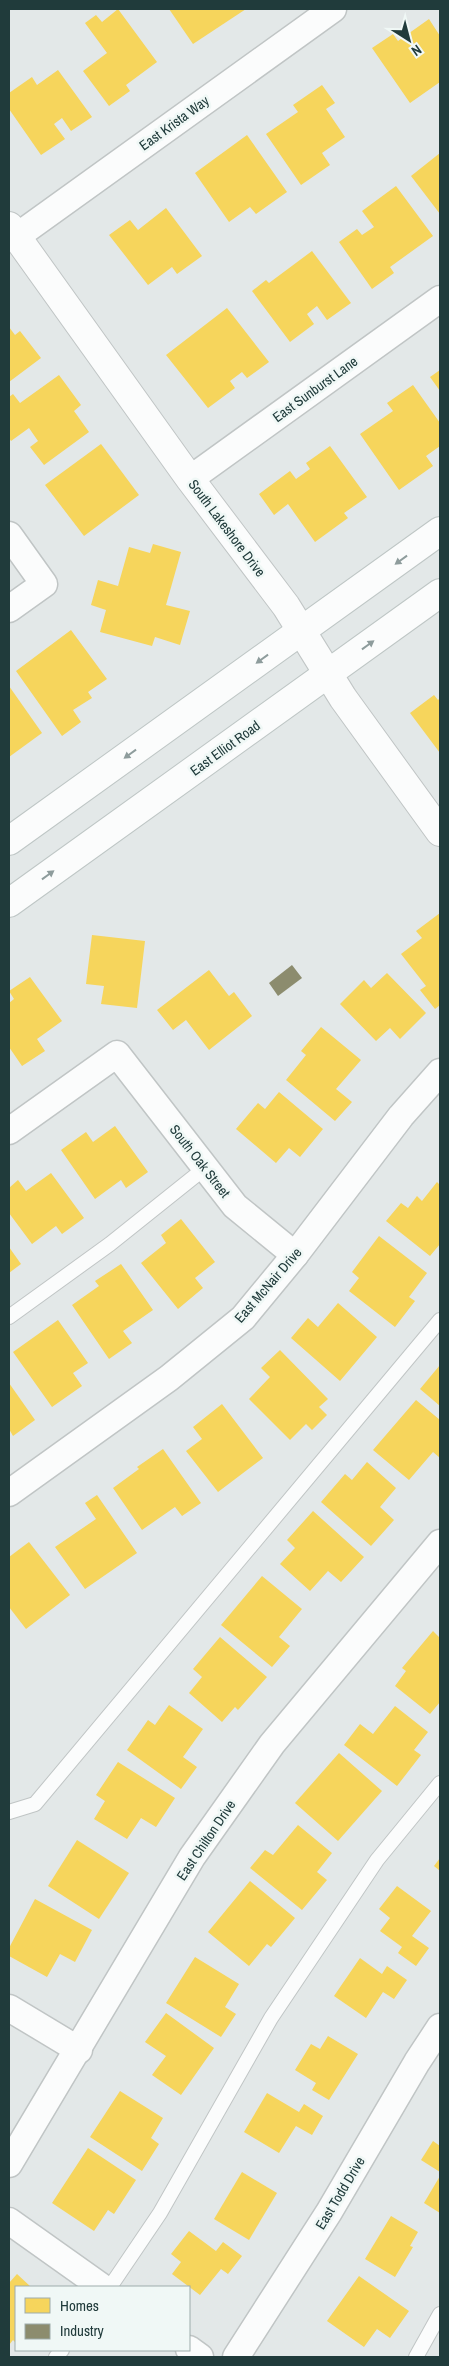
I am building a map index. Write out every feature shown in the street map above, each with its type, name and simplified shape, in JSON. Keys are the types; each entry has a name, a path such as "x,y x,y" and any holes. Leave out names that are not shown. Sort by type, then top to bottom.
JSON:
{"main road":[{"name":"South Lakeshore Drive","path":"13,231 190,479 286,606 343,698 440,832"},
{"path":"9,842 440,531"},
{"name":"East Elliot Road","path":"9,903 440,593"}],"street":[{"name":"East Krista Way","path":"13,231 333,9"},
{"name":"East Sunburst Lane","path":"190,479 440,299"},
{"path":"9,535 44,584 9,609"},
{"name":"South Oak Street","path":"9,1131 117,1054 235,1206 295,1255"},
{"name":"East McNair Drive","path":"9,1493 169,1378 243,1318 295,1255 401,1116 440,1072"},
{"name":"East Chilton Drive","path":"9,2164 79,2050 192,1857 278,1736 440,1543"},
{"path":"9,2008 79,2050"},
{"name":"East Todd Drive","path":"236,2357 329,2212 417,2062 440,2027"},
{"path":"9,2221 101,2286"}],"lane":[{"path":"9,1317 110,1244 205,1168"},
{"path":"9,1812 35,1804 440,1320"},
{"path":"111,2286 160,2213 271,2018 377,1860 440,1783"},
{"path":"416,2357 440,2314"}],"building: Homes":[{"path":"118,9 157,62 126,85 130,91 109,106 83,71 107,53 85,23 96,15 102,22"},
{"path":"169,9 246,9 193,44"},
{"path":"429,19 440,36 440,82 410,103 372,48 393,34 398,41"},
{"path":"58,70 92,117 71,131 62,118 54,124 65,139 41,155 9,109 9,93 32,77 37,85"},
{"path":"322,85 335,103 326,109 345,137 322,153 330,165 301,185 266,134 298,112 293,105"},
{"path":"247,135 287,192 256,214 250,207 229,222 195,173"},
{"path":"440,153 440,214 411,176"},
{"path":"396,186 433,236 390,267 394,273 372,289 339,242 357,229 362,235 374,227 362,211"},
{"path":"166,208 202,256 177,274 172,267 148,285 109,235 130,220 138,230"},
{"path":"312,251 351,303 327,320 317,306 307,314 314,324 290,342 252,291 266,280 269,283"},
{"path":"227,308 269,362 247,378 242,372 230,381 235,388 208,408 166,355"},
{"path":"9,327 15,335 20,331 41,358 9,382"},
{"path":"440,370 440,391 430,377"},
{"path":"59,375 81,405 74,411 89,432 44,465 30,447 38,441 29,428 11,441 9,438 9,397 13,394 20,403"},
{"path":"413,385 440,423 440,446 426,456 433,466 399,490 360,434 393,411 387,403"},
{"path":"101,444 139,495 84,536 45,485"},
{"path":"330,446 367,497 344,513 348,518 315,542 288,504 274,515 259,494 290,471 296,479 310,469 306,463"},
{"path":"153,544 181,552 166,605 190,611 180,645 155,637 152,646 100,632 106,610 91,605 98,580 118,586 129,547 150,553"},
{"path":"71,630 107,679 88,692 92,698 73,710 81,722 62,736 16,671"},
{"path":"9,686 42,733 9,757"},
{"path":"434,695 438,700 440,698 440,753 410,713"},
{"path":"440,913 440,1005 435,1009 420,990 426,986 401,954 422,938 416,931"},
{"path":"92,935 145,941 137,1008 101,1004 104,986 86,984"},
{"path":"209,970 229,996 234,992 252,1016 209,1050 186,1020 173,1030 157,1010"},
{"path":"387,973 426,1013 400,1039 390,1028 376,1041 340,1004 364,980 371,988"},
{"path":"30,977 62,1021 37,1039 45,1051 22,1066 9,1047 9,1003 14,999 9,991"},
{"path":"321,1027 361,1060 336,1089 352,1102 335,1121 286,1080 306,1055 301,1051"},
{"path":"279,1092 323,1129 300,1157 289,1148 276,1163 236,1129 258,1103 265,1109"},
{"path":"115,1126 148,1172 126,1188 121,1180 95,1199 61,1150 86,1132 93,1142"},
{"path":"51,1173 84,1218 62,1234 56,1226 32,1244 9,1213 9,1188 18,1180 26,1191"},
{"path":"437,1182 440,1185 440,1244 430,1256 386,1221 401,1203 408,1208 417,1196 422,1201"},
{"path":"181,1219 215,1262 195,1278 203,1288 178,1309 141,1263 166,1243 161,1235"},
{"path":"379,1236 427,1273 409,1297 415,1301 395,1327 349,1291 359,1278 352,1272"},
{"path":"9,1247 21,1264 9,1273"},
{"path":"121,1264 153,1310 123,1331 132,1343 109,1359 72,1305 99,1286 95,1281"},
{"path":"338,1303 377,1337 340,1381 291,1338 308,1318 318,1327"},
{"path":"58,1320 88,1363 73,1373 82,1386 52,1407 13,1352"},
{"path":"280,1350 328,1399 319,1407 327,1415 312,1430 306,1424 290,1440 249,1399 270,1377 261,1368"},
{"path":"440,1365 440,1406 420,1389"},
{"path":"9,1383 35,1420 13,1436 9,1429"},
{"path":"416,1400 440,1420 440,1458 433,1452 409,1480 373,1450"},
{"path":"222,1404 263,1458 218,1492 186,1451 202,1439 193,1427"},
{"path":"163,1449 201,1503 182,1516 175,1507 142,1530 113,1488 139,1469 137,1467"},
{"path":"367,1462 396,1488 380,1507 394,1520 371,1546 321,1502 345,1474 352,1480"},
{"path":"97,1495 137,1553 85,1589 55,1547 96,1519 85,1503"},
{"path":"313,1511 364,1557 341,1582 328,1571 310,1591 280,1564 295,1548 287,1540"},
{"path":"29,1542 70,1595 26,1629 9,1607 9,1557"},
{"path":"262,1576 302,1609 279,1637 290,1646 272,1667 221,1625"},
{"path":"433,1631 440,1638 440,1702 430,1714 395,1686 406,1671 402,1668"},
{"path":"220,1637 267,1677 238,1710 235,1707 222,1722 189,1693 202,1677 193,1669"},
{"path":"169,1705 203,1729 183,1757 197,1767 181,1789 127,1750 148,1720 155,1725"},
{"path":"395,1706 428,1732 414,1750 421,1755 397,1786 344,1745 360,1724 373,1734"},
{"path":"339,1753 382,1791 338,1841 295,1803"},
{"path":"118,1762 175,1798 156,1827 141,1818 127,1839 94,1819 105,1801 96,1795"},
{"path":"298,1825 332,1853 317,1872 327,1880 302,1910 250,1868 265,1850 273,1855"},
{"path":"77,1840 129,1873 99,1919 48,1886"},
{"path":"440,1858 440,1871 434,1866"},
{"path":"250,1881 295,1918 271,1947 267,1944 249,1966 208,1932"},
{"path":"397,1886 431,1911 412,1936 429,1948 416,1966 398,1953 402,1947 380,1931 390,1918 379,1909"},
{"path":"35,1899 92,1930 75,1962 60,1954 47,1977 9,1956 9,1948"},
{"path":"195,1957 239,1984 225,2007 236,2014 221,2037 166,2003"},
{"path":"360,1958 382,1974 387,1966 407,1980 394,1999 383,1992 366,2018 334,1996"},
{"path":"166,2013 214,2048 181,2095 152,2075 166,2056 145,2042"},
{"path":"328,2036 358,2054 329,2100 312,2090 316,2083 295,2070 311,2044 320,2049"},
{"path":"120,2091 163,2118 151,2138 159,2144 142,2171 90,2137"},
{"path":"267,2093 299,2112 304,2104 323,2116 312,2135 296,2126 279,2153 244,2132"},
{"path":"433,2141 440,2146 440,2172 421,2160"},
{"path":"88,2148 136,2180 114,2214 108,2210 94,2231 52,2203"},
{"path":"242,2172 277,2193 249,2240 214,2219"},
{"path":"440,2176 440,2213 424,2203"},
{"path":"391,2216 418,2232 410,2246 413,2247 395,2277 365,2259"},
{"path":"189,2231 216,2251 223,2242 242,2256 228,2274 221,2269 200,2295 172,2274 181,2262 171,2254"},
{"path":"17,2274 30,2286 15,2286 15,2342 13,2340 9,2345 9,2283"},
{"path":"359,2276 409,2311 390,2338 377,2329 364,2347 327,2321"}],"building: Industry":[{"path":"292,965 302,978 278,996 269,983"}]}
